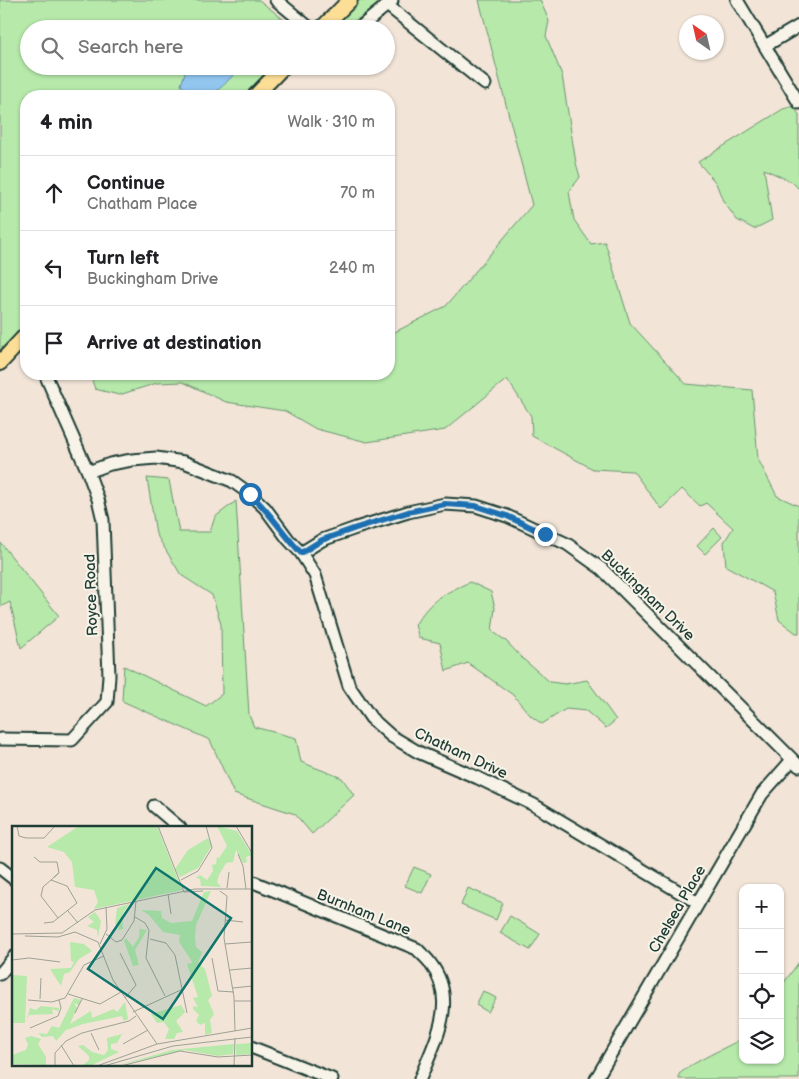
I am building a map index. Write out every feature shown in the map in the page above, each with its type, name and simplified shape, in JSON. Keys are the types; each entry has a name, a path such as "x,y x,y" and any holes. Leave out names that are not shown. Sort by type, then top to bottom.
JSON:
{"main road":[{"path":"330,20 350,0"},
{"path":"261,90 275,75"},
{"path":"0,363 20,346"}],"street":[{"path":"276,0 300,20"},
{"path":"737,0 799,103"},
{"path":"369,20 390,2 485,84"},
{"path":"765,46 799,26"},
{"name":"Royce Road","path":"0,739 72,740 107,702 109,676 103,520 88,472 48,380"},
{"name":"Chatham Drive","path":"88,472 110,464 156,458 184,462 232,481 265,508 301,553 315,575 349,686 371,718 384,730 418,752 534,805 698,903"},
{"name":"Buckingham Drive","path":"301,553 322,540 356,528 408,512 445,504 476,506 507,516 567,544 602,569 796,763"},
{"name":"Chelsea Place","path":"596,1079 762,794 796,763"},
{"path":"154,806 178,826"},
{"path":"0,868 12,877"},
{"name":"Burnham Lane","path":"252,881 416,949 431,963 441,984 445,1001 441,1027 420,1079"},
{"path":"0,974 12,960"},
{"path":"252,1047 332,1079"}],"green space":[{"path":"0,0 259,0 284,20 20,20 20,75 265,75 251,90 20,90 20,331 0,352"},
{"path":"358,0 384,0 356,20 342,20 340,18"},
{"path":"479,0 540,0 549,21 546,36 562,75 576,163 580,177 569,192 574,220 591,244 605,242 630,323 686,384 752,390 758,459 777,496 799,506 799,633 796,633 779,620 773,592 726,566 724,542 733,528 706,503 700,506 682,489 661,509 633,471 593,469 532,436 531,416 507,379 445,430 367,442 316,429 285,411 226,402 183,382 157,383 119,395 95,389 92,380 395,380 395,332 446,306 532,205"},
{"path":"794,106 799,115 799,189 792,182 764,169 772,220 754,229 737,220 723,201 716,183 698,162 783,109"},
{"path":"147,478 169,480 179,532 210,532 215,517 236,501 249,715 254,727 296,738 301,762 342,778 354,795 312,834 295,814 234,794 210,740 122,701 124,666 206,706 222,694 221,624 212,595 181,575 156,534"},
{"path":"714,528 722,537 705,554 697,546"},
{"path":"0,542 59,616 21,648 10,602 0,607"},
{"path":"470,582 491,592 495,608 492,631 506,641 523,659 550,682 565,684 587,680 616,720 606,728 586,711 566,709 542,724 531,716 513,695 468,663 446,671 440,643 419,638 415,625 438,598"},
{"path":"414,867 431,874 422,893 405,886"},
{"path":"468,888 503,903 496,920 461,905"},
{"path":"510,916 540,934 530,950 500,933"},
{"path":"799,962 799,1079 679,1079 679,1074 686,1069 739,1040 739,1064 784,1064 784,983"},
{"path":"483,991 496,998 488,1012 476,1005"}],"water":[{"path":"184,75 234,75 218,90 186,90 181,85"}],"route":[{"path":"250,494 265,508 301,553 322,540 356,528 408,512 445,504 476,506 507,516 545,534"}]}
